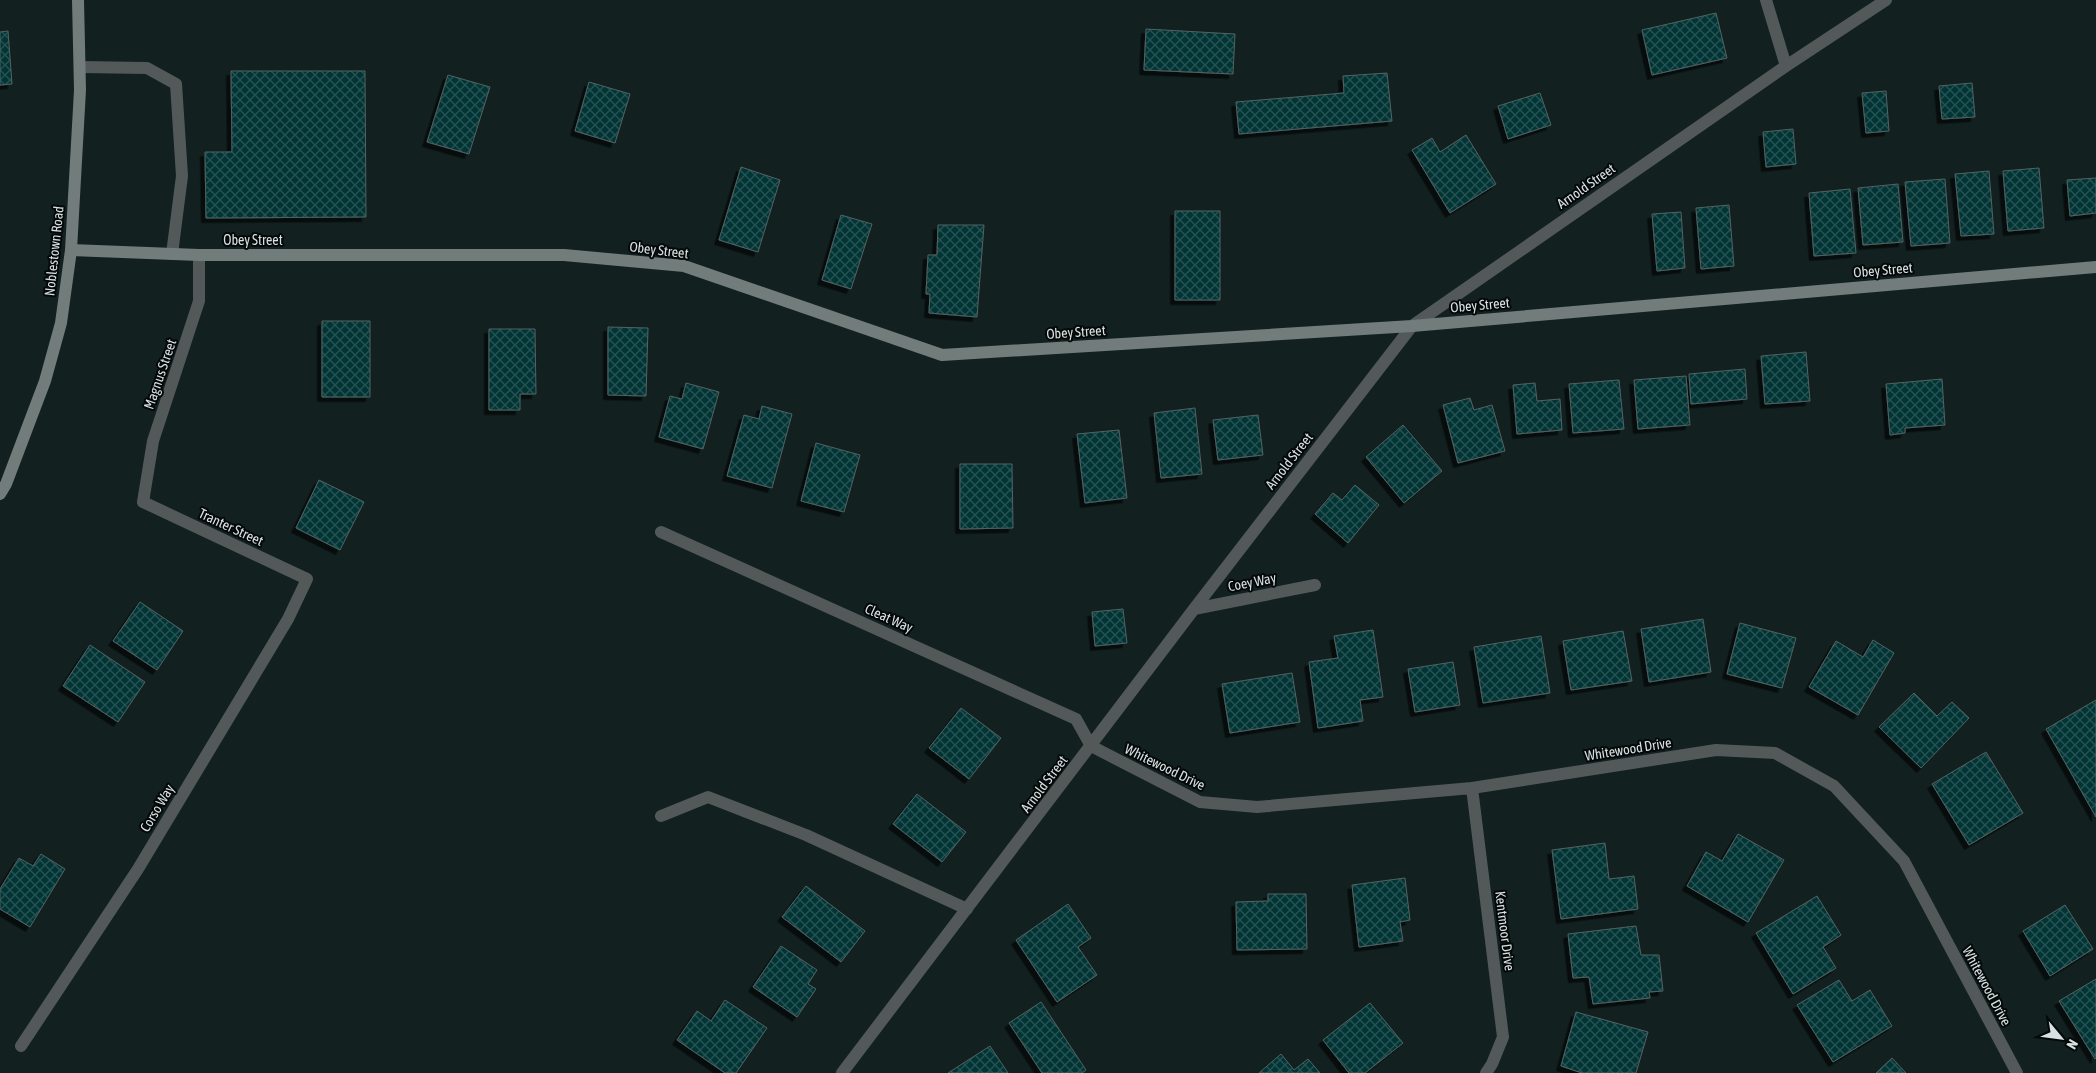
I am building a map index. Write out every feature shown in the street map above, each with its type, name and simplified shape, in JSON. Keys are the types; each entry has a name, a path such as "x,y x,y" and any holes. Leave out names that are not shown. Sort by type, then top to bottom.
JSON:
{"street":[{"name":"Noblestown Road","path":"0,494 6,484 45,381 61,323 71,250 80,90 78,0"},
{"path":"1766,0 1786,66"},
{"name":"Arnold Street","path":"842,1073 1194,609 1412,326 1786,66 1886,0"},
{"path":"80,67 147,68 176,84 182,176 172,254"},
{"name":"Obey Street","path":"71,250 199,255 564,255 684,266 942,355 1412,326 2096,268"},
{"name":"Magnus Street","path":"143,502 153,441 199,301 199,255"},
{"name":"Tranter Street","path":"143,502 307,580"},
{"name":"Cleat Way","path":"662,532 1076,719 1091,746"},
{"name":"Corso Way","path":"21,1046 138,869 288,619 307,580"},
{"name":"Coey Way","path":"1194,609 1315,585"},
{"name":"Whitewood Drive","path":"1091,746 1200,802 1257,807 1472,788 1716,750 1775,753 1834,786 1904,861 2017,1073"},
{"name":"Kentmoor Drive","path":"1472,788 1503,1037 1492,1064 1486,1073"},
{"path":"661,816 708,797 806,835 967,908"}],"building":[{"path":"1716,13 1727,58 1652,75 1642,30"},
{"path":"1146,29 1235,34 1233,74 1144,70"},
{"path":"8,31 12,84 0,85 0,32"},
{"path":"231,71 365,71 366,217 206,218 205,152 232,152"},
{"path":"1387,73 1392,121 1239,134 1236,102 1344,93 1343,76"},
{"path":"448,75 490,87 469,154 427,142"},
{"path":"589,82 630,94 615,143 575,131"},
{"path":"1972,83 1975,117 1942,119 1939,86"},
{"path":"1886,91 1889,131 1866,133 1862,93"},
{"path":"1540,93 1551,125 1508,139 1498,106"},
{"path":"1793,129 1796,164 1766,167 1763,132"},
{"path":"1466,135 1496,184 1450,213 1412,150 1432,138 1440,152"},
{"path":"741,167 780,180 758,252 719,240"},
{"path":"2039,168 2044,228 2008,231 2003,171"},
{"path":"1989,171 1994,234 1961,236 1955,174"},
{"path":"2096,178 2096,213 2070,216 2067,180"},
{"path":"1945,179 1950,243 1911,246 1905,182"},
{"path":"1898,184 1903,242 1863,245 1858,188"},
{"path":"1850,189 1856,253 1814,256 1809,193"},
{"path":"1729,205 1734,266 1701,269 1696,208"},
{"path":"1175,211 1220,211 1220,300 1175,300"},
{"path":"1681,212 1685,268 1657,271 1652,214"},
{"path":"841,215 872,224 851,289 822,280"},
{"path":"938,225 984,225 977,317 929,313 930,294 926,294 928,255 937,255"},
{"path":"322,321 370,321 370,397 322,397"},
{"path":"608,327 648,328 646,396 608,395"},
{"path":"489,329 535,329 536,394 520,394 520,410 489,410"},
{"path":"1806,352 1810,401 1765,404 1761,356"},
{"path":"1745,369 1747,399 1691,404 1689,374"},
{"path":"1686,376 1690,425 1638,429 1634,380"},
{"path":"1942,379 1945,425 1905,428 1905,433 1890,435 1886,384"},
{"path":"1619,380 1624,429 1573,433 1569,384"},
{"path":"686,383 719,392 703,449 659,437 670,396 682,399"},
{"path":"1535,383 1537,401 1560,399 1562,430 1517,434 1513,385"},
{"path":"1470,398 1474,410 1492,405 1505,451 1458,463 1443,405"},
{"path":"762,406 792,414 772,488 727,476 744,415 759,419"},
{"path":"1195,408 1202,474 1161,478 1154,413"},
{"path":"1258,415 1263,455 1218,460 1213,420"},
{"path":"1403,425 1442,471 1404,503 1366,457"},
{"path":"1119,430 1127,498 1085,503 1077,434"},
{"path":"816,443 860,455 844,512 801,501"},
{"path":"960,464 1012,464 1013,528 960,529"},
{"path":"319,480 364,502 340,550 296,528"},
{"path":"1355,485 1379,505 1348,543 1315,514 1333,493 1342,500"},
{"path":"140,602 183,631 157,670 113,641"},
{"path":"1123,609 1127,643 1095,646 1092,612"},
{"path":"1703,619 1711,672 1649,682 1641,629"},
{"path":"1740,623 1796,638 1782,688 1727,674"},
{"path":"1373,630 1383,697 1360,700 1363,721 1318,728 1309,662 1338,658 1334,636"},
{"path":"1623,631 1632,681 1571,690 1563,641"},
{"path":"1541,636 1550,693 1483,703 1474,647"},
{"path":"1873,640 1894,653 1858,715 1809,687 1836,641 1863,657"},
{"path":"90,645 145,682 118,722 63,686"},
{"path":"1453,662 1460,705 1415,712 1408,669"},
{"path":"1292,673 1300,722 1230,733 1222,684"},
{"path":"1914,693 1937,716 1952,702 1969,718 1921,768 1879,727"},
{"path":"2096,700 2096,817 2046,729"},
{"path":"961,708 1001,738 969,779 929,748"},
{"path":"1986,752 2023,813 1969,845 1932,784"},
{"path":"917,794 966,832 942,862 893,824"},
{"path":"1738,834 1784,860 1748,922 1687,886 1706,852 1722,861"},
{"path":"1605,843 1609,879 1634,876 1638,909 1561,919 1552,850"},
{"path":"41,854 65,869 30,927 0,909 0,889 19,858 33,866"},
{"path":"1405,878 1410,920 1400,922 1403,941 1359,947 1352,885"},
{"path":"806,886 865,931 841,962 782,917"},
{"path":"1268,894 1306,894 1307,949 1237,950 1236,902 1268,901"},
{"path":"1817,896 1841,935 1823,947 1836,968 1793,994 1756,933"},
{"path":"1068,904 1091,938 1078,947 1097,975 1057,1002 1016,940"},
{"path":"2065,905 2093,949 2050,976 2023,931"},
{"path":"1636,926 1641,955 1659,955 1663,991 1649,992 1650,998 1593,1004 1589,977 1573,978 1568,934"},
{"path":"781,946 817,970 808,984 816,989 797,1017 753,987"},
{"path":"2096,979 2096,1058 2095,1059 2059,1001"},
{"path":"1839,980 1852,1001 1870,990 1892,1026 1833,1062 1797,1005"},
{"path":"725,1000 767,1028 736,1073 725,1073 677,1040 697,1011 711,1021"},
{"path":"1041,1002 1086,1070 1082,1073 1042,1073 1009,1023"},
{"path":"1370,1003 1403,1043 1365,1073 1349,1073 1323,1040"},
{"path":"1576,1012 1648,1032 1636,1073 1582,1073 1561,1066"},
{"path":"990,1046 1008,1073 948,1073"},
{"path":"1281,1054 1294,1070 1308,1059 1320,1073 1259,1073"},
{"path":"1892,1058 1906,1073 1876,1073"}]}
